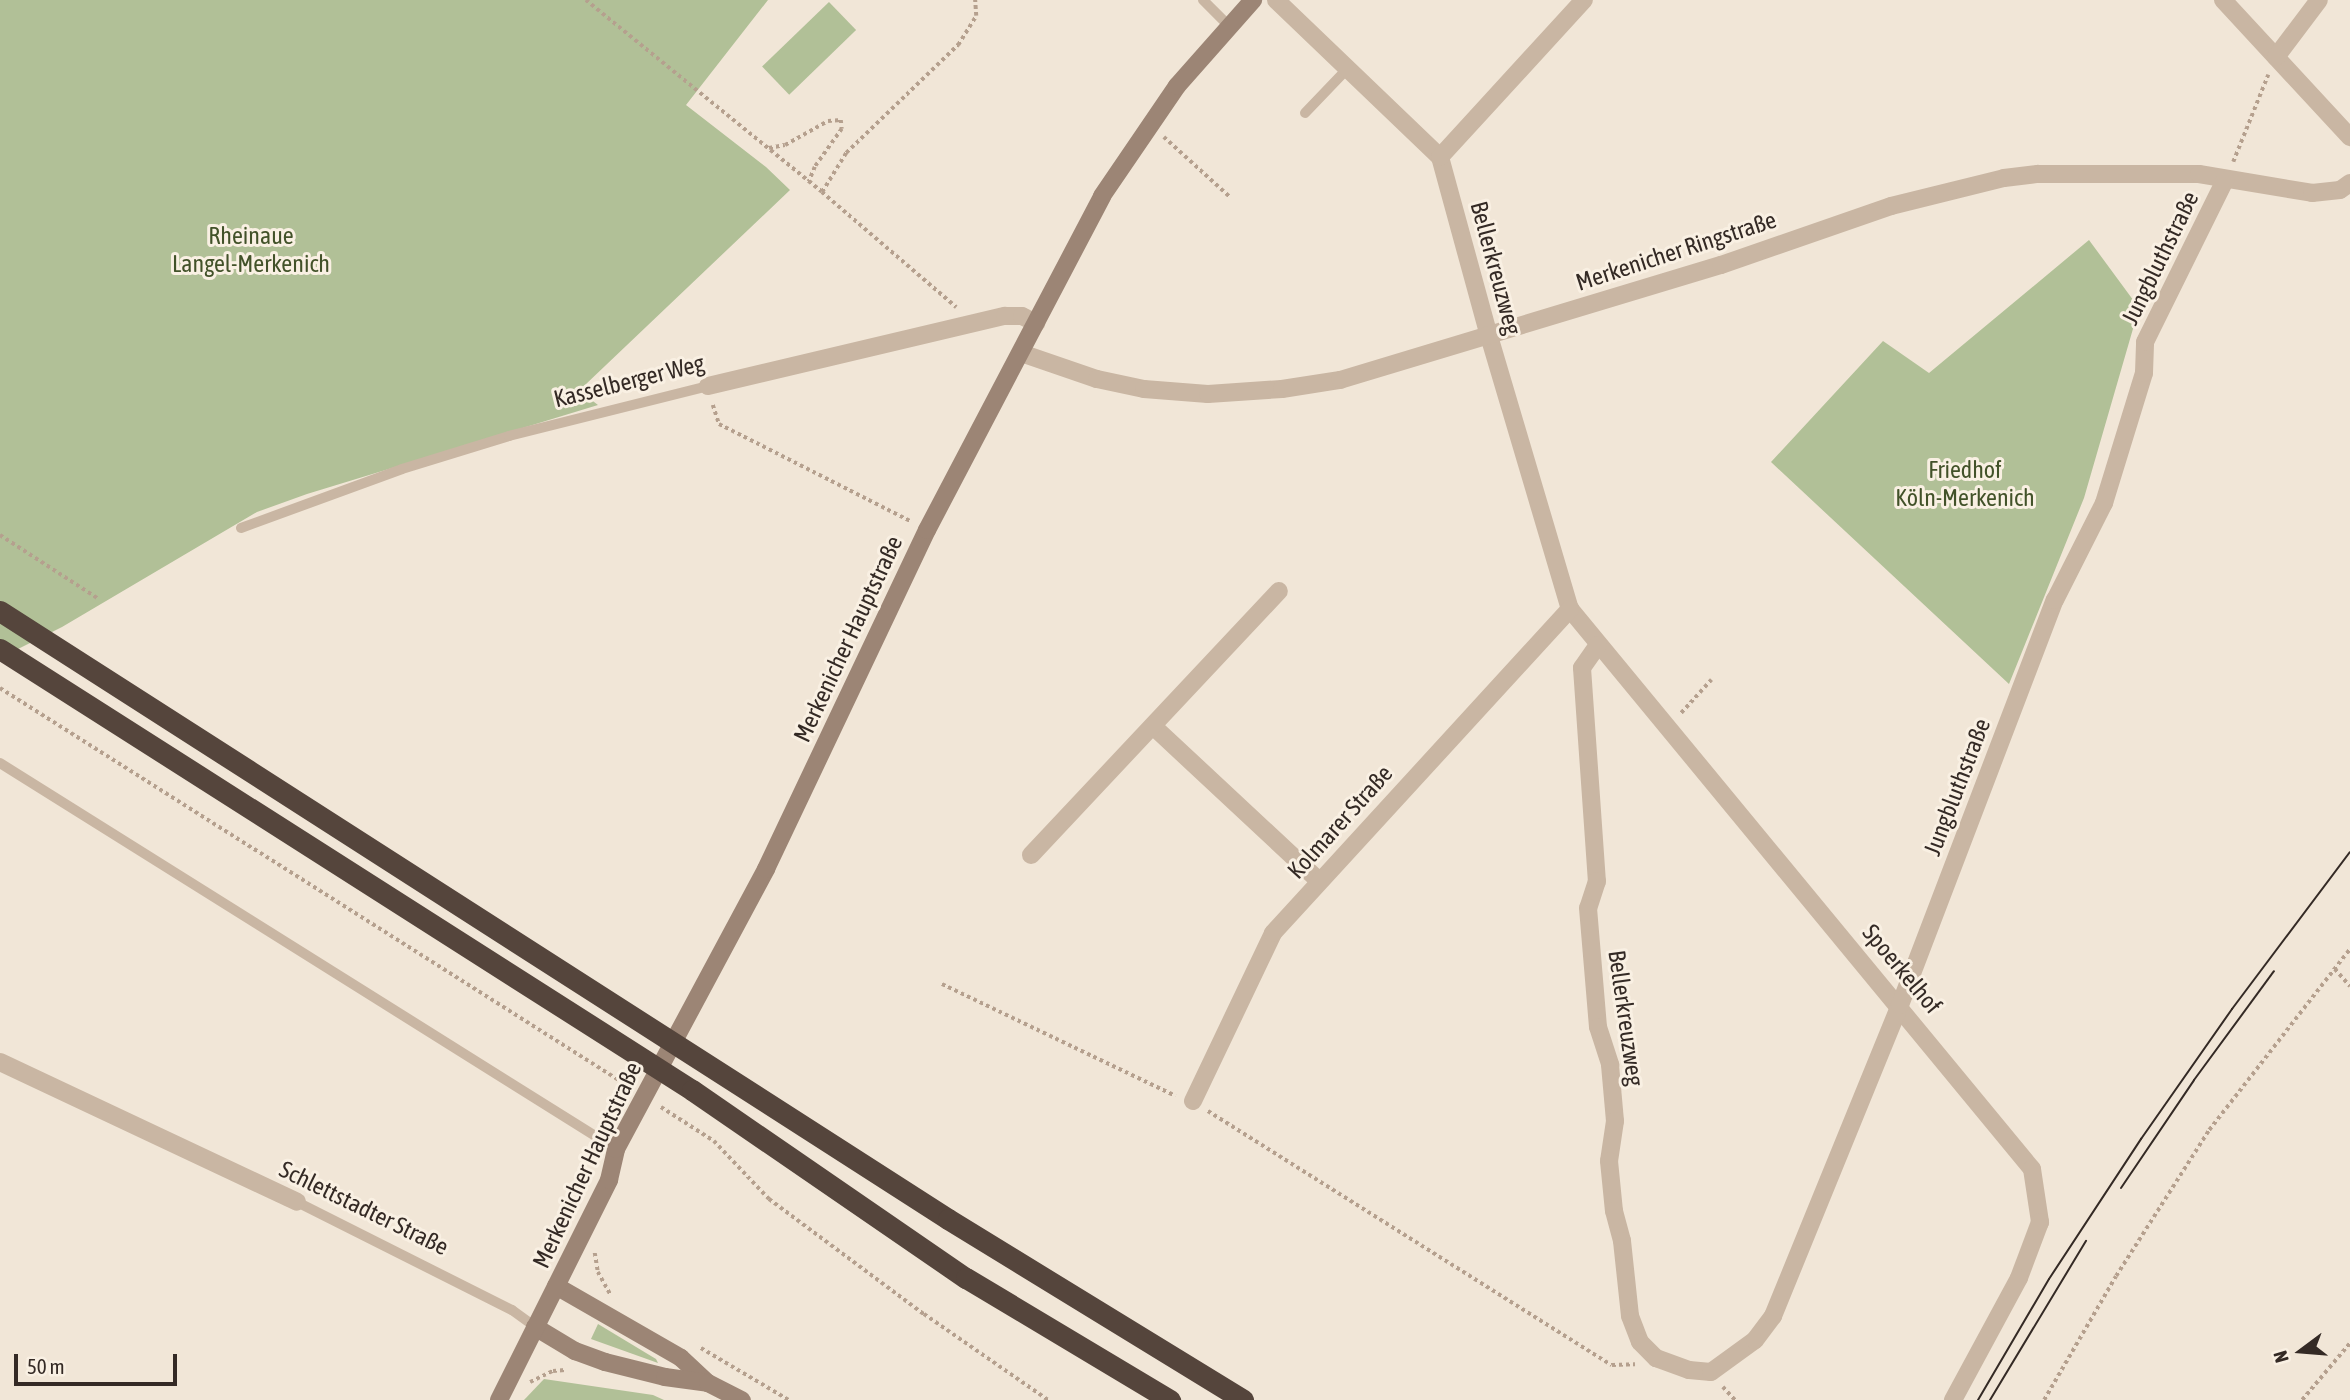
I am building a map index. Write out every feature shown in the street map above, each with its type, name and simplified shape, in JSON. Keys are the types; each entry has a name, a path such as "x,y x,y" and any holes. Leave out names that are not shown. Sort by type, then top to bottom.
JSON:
{"highway":[{"path":"0,611 948,1219 1243,1400"},
{"path":"0,649 692,1090 966,1278 1170,1400"}],"street":[{"name":"Merkenicher Hauptstraße","path":"499,1400 609,1180 616,1149 766,869 927,530 1102,196 1177,86 1254,0"},
{"path":"1276,0 1440,157 1584,0"},
{"path":"2223,0 2350,137"},
{"path":"2276,57 2319,0"},
{"name":"Bellerkreuzweg","path":"1440,157 1489,336 1570,609"},
{"name":"Merkenicher Ringstraße","path":"1021,353 1087,376 1144,390 1208,394 1282,390 1340,380 1489,336 1721,265 1891,206 1970,185 2038,174 2199,173 2225,180 2312,193 2340,190 2350,183"},
{"name":"Jungbluthstraße","path":"1656,1358 1689,1370 1711,1372 1755,1340 1773,1317 1900,1005 2056,600 2104,503 2144,373 2146,342 2225,180"},
{"name":"Kasselberger Weg","path":"708,386 1006,316 1022,316 1035,323"},
{"path":"1031,855 1279,591"},
{"name":"Spoerkelhof","path":"1570,609 1900,1005 2032,1169 2040,1222 2019,1278 1952,1400"},
{"name":"Kolmarer Straße","path":"1194,1101 1273,933 1570,609"},
{"name":"Bellerkreuzweg","path":"1598,645 1582,668 1597,881 1588,908 1598,1027 1609,1065 1615,1121 1609,1161 1614,1211 1622,1241 1630,1316 1640,1342 1656,1358"},
{"path":"1154,727 1319,881"},
{"name":"Schlettstadter Straße","path":"0,1062 297,1202"},
{"name":"Schlettstadter Straße","path":"556,1286 681,1358 708,1383 742,1400"},
{"name":"Schlettstadter Straße","path":"535,1327 575,1352 665,1377 708,1383"}],"lane":[{"path":"1203,0 1230,27"},
{"path":"1305,113 1348,68"},
{"name":"Kasselberger Weg","path":"241,528 402,469 497,440 708,386"},
{"path":"0,763 616,1149"},
{"name":"Schlettstadter Straße","path":"297,1202 512,1310 535,1327"}],"path":[{"path":"586,0 809,181 974,323"},
{"path":"822,192 845,153 958,45 976,16 975,0"},
{"path":"2225,180 2276,57"},
{"path":"768,148 785,145 828,121 841,120 842,129 815,167 809,181"},
{"path":"1151,125 1230,197"},
{"path":"708,386 719,424 927,530"},
{"path":"0,536 99,599"},
{"path":"1667,728 1711,680"},
{"path":"0,688 628,1086"},
{"path":"2044,1400 2116,1276 2209,1130 2350,950"},
{"path":"2335,969 2350,986"},
{"path":"942,984 1170,1095 1194,1101 1612,1365 1647,1364 1656,1358"},
{"path":"652,1101 714,1141 769,1199 923,1314 1048,1400"},
{"path":"2302,1400 2350,1343"},
{"path":"694,1344 789,1400"},
{"path":"522,1391 540,1376 565,1370"}],"green space":[{"name":"Rheinaue Langel-Merkenich","path":"0,0 768,0 686,105 766,167 790,190 585,385 581,392 598,405 307,494 257,512 62,627 0,658"},
{"path":"829,2 856,30 789,95 762,67"},
{"name":"Friedhof Köln-Merkenich","path":"2089,240 2139,308 2084,498 2009,684 1771,462 1883,341 1929,373"},
{"path":"598,1324 656,1359 658,1363 591,1339"},
{"path":"544,1379 653,1395 664,1400 524,1400"}],"tram line":[{"path":"1978,1400 2049,1279 2141,1139 2232,1009 2350,852"},
{"path":"2121,1188 2194,1080 2274,971"},
{"path":"1990,1400 2086,1241"}]}
